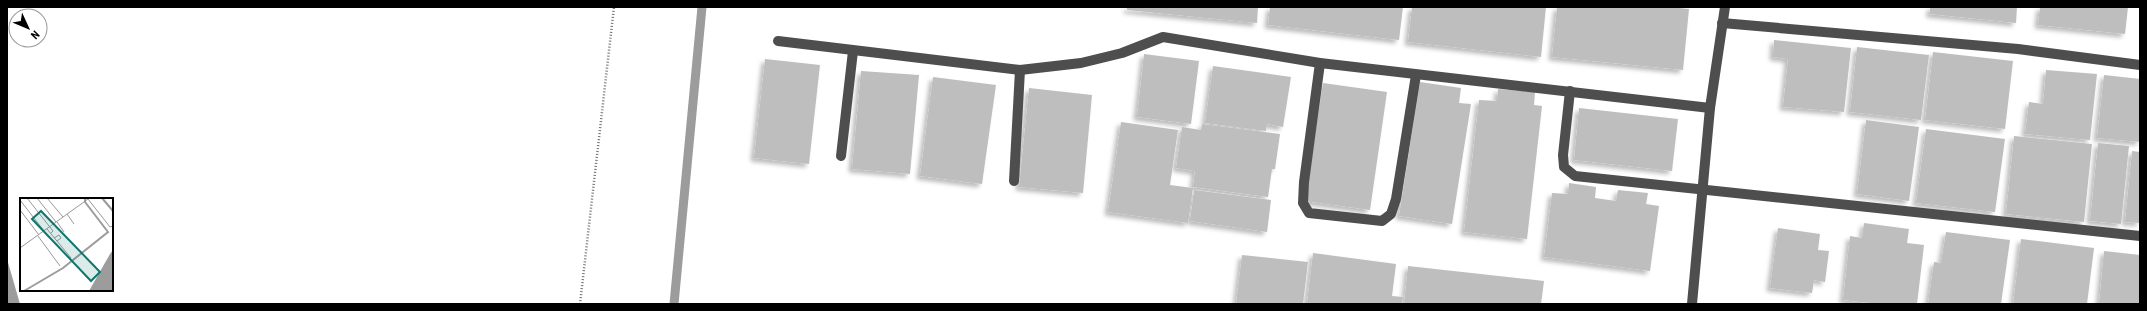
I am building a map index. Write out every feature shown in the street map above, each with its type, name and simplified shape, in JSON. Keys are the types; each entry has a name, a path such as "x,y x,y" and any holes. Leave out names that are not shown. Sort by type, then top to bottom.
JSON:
{"street":[{"path":"1692,304 1701,190 1710,108 1725,7"},
{"path":"1722,23 2018,49 2140,65"},
{"path":"778,41 1020,70 1081,63 1122,53 1163,38 1320,63 1710,108"},
{"path":"841,156 853,51"},
{"path":"1320,63 1304,182 1303,203 1309,213 1316,214 1382,221 1391,214 1396,199 1416,74"},
{"path":"1014,181 1020,70"},
{"path":"1570,91 1563,155 1564,167 1575,176 2140,236"}],"path":[{"path":"580,304 614,7"}],"shaded area":[{"path":"7,259 20,304 7,304"}],"building":[{"path":"1127,7 1258,7 1257,23 1127,10"},
{"path":"1270,7 1403,7 1399,40 1268,25"},
{"path":"1412,7 1546,7 1541,57 1408,42"},
{"path":"1557,7 1669,7 1689,9 1683,70 1552,57"},
{"path":"1930,7 2017,7 2016,23 1930,14"},
{"path":"2040,7 2128,7 2125,34 2038,25"},
{"path":"1774,40 1851,48 1844,112 1783,107 1788,59 1773,57"},
{"path":"1857,47 1929,55 1921,120 1850,112"},
{"path":"1933,52 2013,61 2005,129 1925,120"},
{"path":"1144,54 1199,61 1191,124 1137,117"},
{"path":"765,59 820,65 809,164 754,158"},
{"path":"1213,66 1291,77 1283,127 1267,124 1266,131 1205,123"},
{"path":"2046,70 2097,74 2090,140 2025,134 2029,102 2043,104"},
{"path":"861,71 919,75 910,174 852,169"},
{"path":"2104,75 2140,79 2140,142 2097,138"},
{"path":"933,77 996,85 982,184 920,176"},
{"path":"1420,82 1461,88 1459,103 1471,104 1452,224 1399,216"},
{"path":"1323,83 1387,92 1370,210 1305,201"},
{"path":"1029,88 1092,95 1083,193 1019,187"},
{"path":"1498,89 1535,92 1534,105 1542,106 1527,239 1464,232 1479,100 1497,101"},
{"path":"1579,108 1678,119 1672,171 1574,160"},
{"path":"1866,120 1919,127 1909,201 1857,194"},
{"path":"1121,122 1178,130 1170,185 1193,188 1188,223 1108,212"},
{"path":"1202,124 1280,134 1275,169 1272,169 1268,197 1193,187 1195,171 1176,168 1182,127 1201,130"},
{"path":"1926,129 2005,139 1995,212 1916,203"},
{"path":"2014,136 2092,144 2084,222 2006,214"},
{"path":"2098,143 2129,146 2121,224 2090,221"},
{"path":"2132,151 2140,152 2140,223 2125,222"},
{"path":"1569,183 1596,187 1595,198 1616,201 1618,190 1648,193 1646,204 1659,206 1650,271 1544,257 1552,193 1568,194"},
{"path":"1194,190 1271,200 1267,232 1190,221"},
{"path":"1864,223 1909,229 1907,243 1924,245 1917,304 1879,304 1843,300 1850,236 1862,238"},
{"path":"1778,228 1820,234 1818,250 1829,251 1825,282 1814,280 1812,293 1770,288"},
{"path":"1946,232 2010,240 2001,304 1928,304 1934,262 1941,263"},
{"path":"2021,239 2094,248 2087,304 2013,304"},
{"path":"2104,251 2140,255 2140,304 2099,304"},
{"path":"1313,253 1396,264 1392,296 1403,297 1402,304 1307,304"},
{"path":"1242,255 1308,262 1303,304 1236,304"},
{"path":"1408,266 1544,281 1541,304 1404,304"}],"waterway":[{"path":"674,304 702,7"}]}
